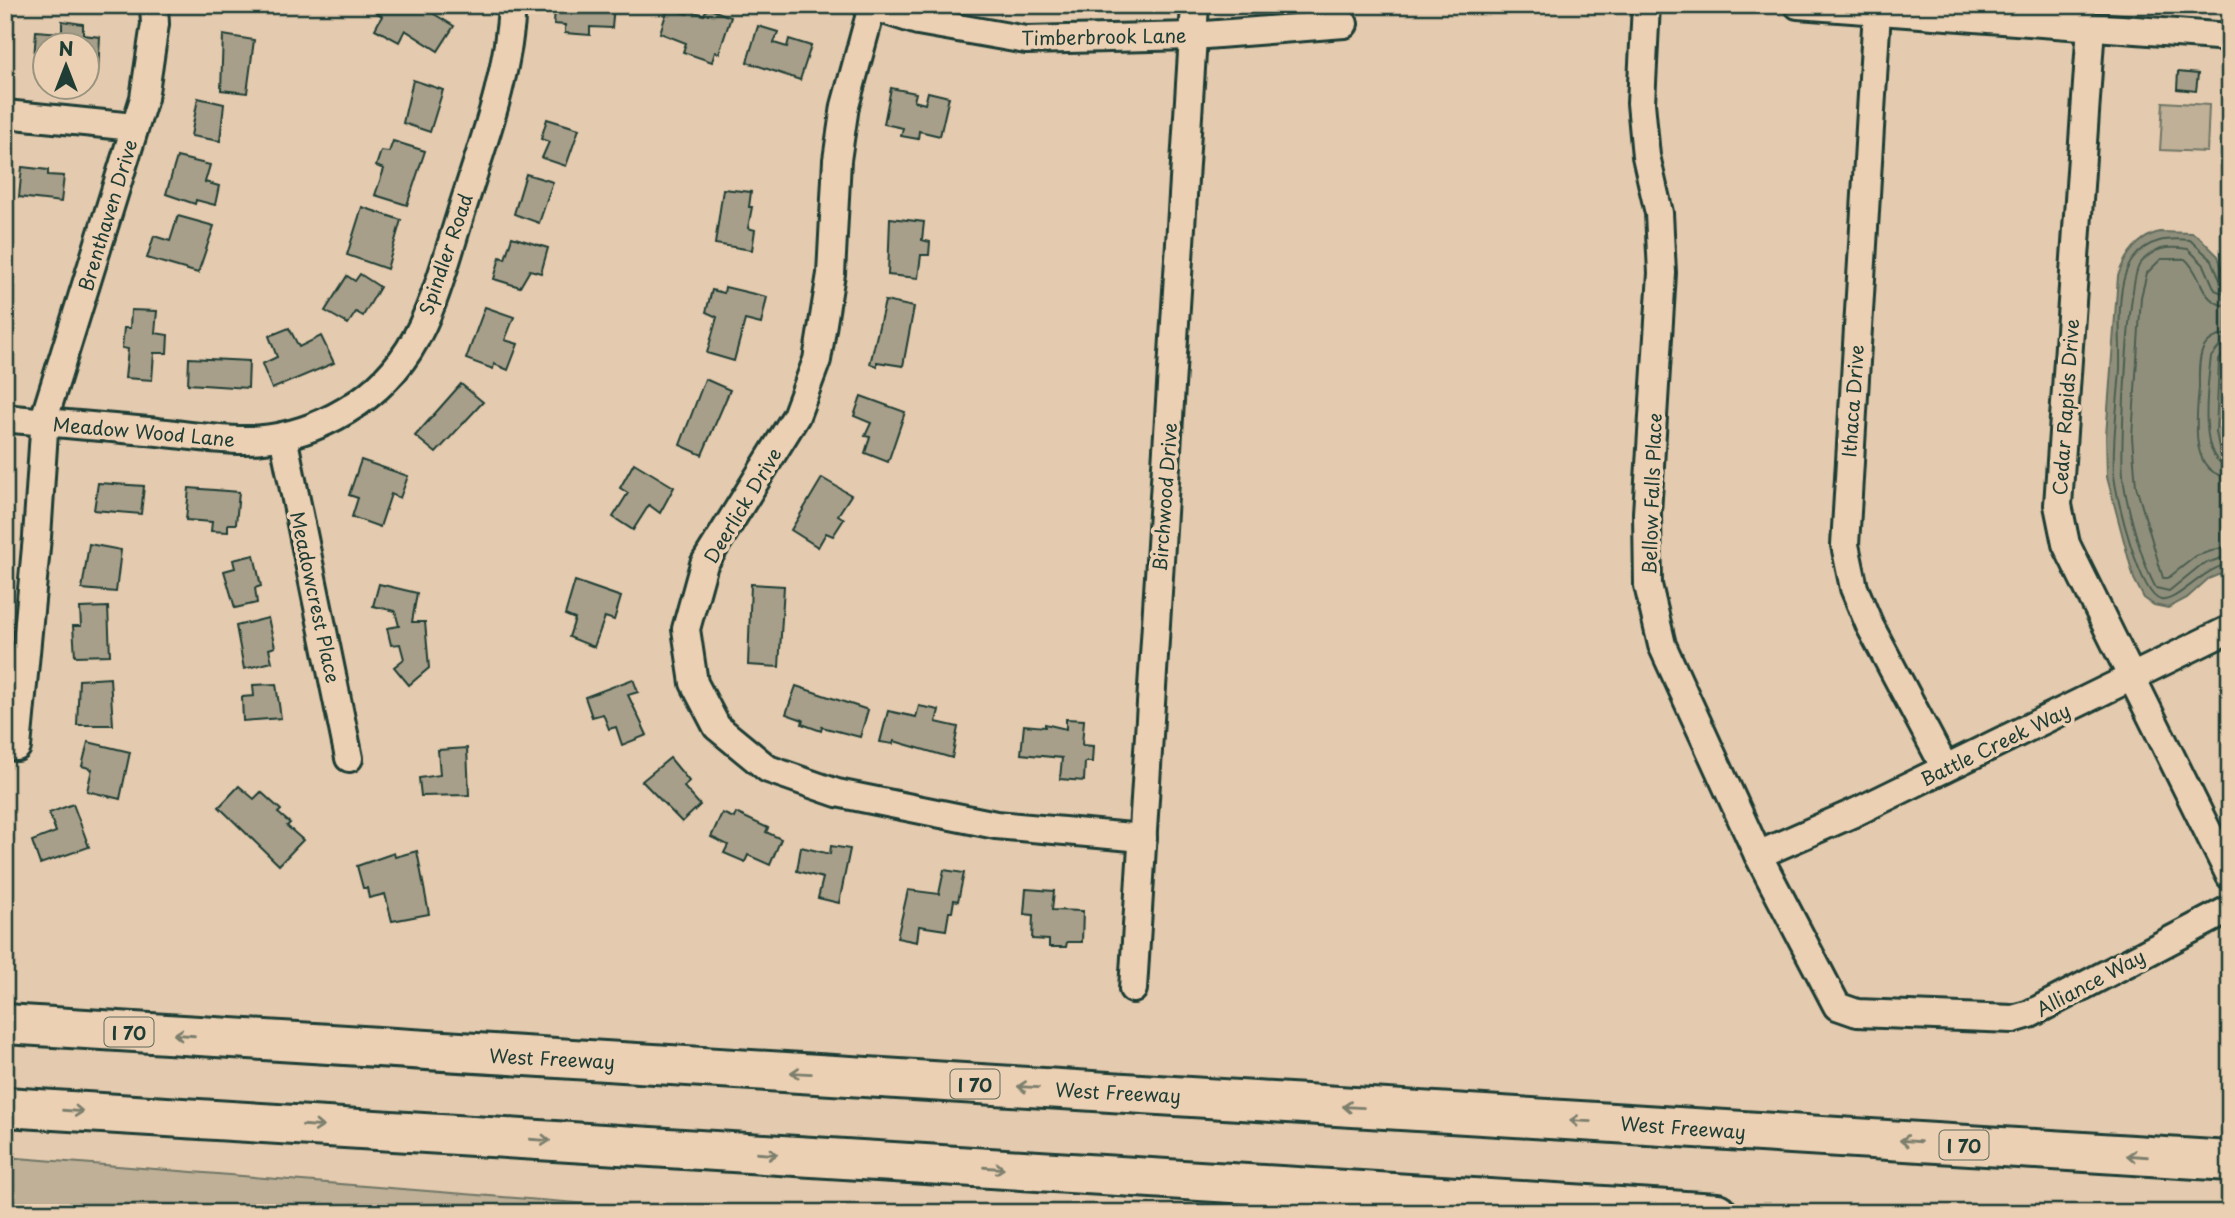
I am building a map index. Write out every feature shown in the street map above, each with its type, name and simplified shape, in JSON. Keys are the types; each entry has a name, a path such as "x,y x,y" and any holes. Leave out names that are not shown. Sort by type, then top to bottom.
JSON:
{"highway":[{"name":"West Freeway","path":"5,1024 2218,1159"},
{"path":"5,1107 1717,1213"}],"street":[{"name":"Brenthaven Drive","path":"17,747 37,537 44,422 144,98 155,24 154,5"},
{"name":"Spindler Road","path":"283,436 340,415 363,400 388,376 410,349 438,287 480,150 508,52 512,5"},
{"name":"Birchwood Drive","path":"1133,989 1195,5"},
{"name":"Bellow Falls Place","path":"1646,5 1641,103 1646,156 1659,214 1662,273 1647,513 1648,586 1662,645 1758,855 1837,1006 1857,1013"},
{"path":"1798,5 2230,37"},
{"name":"Timberbrook Lane","path":"870,6 918,21 1026,40 1193,36 1344,24"},
{"name":"Deerlick Drive","path":"870,6 845,106 837,160 831,274 817,360 796,416 704,564 686,629 694,683 717,727 768,769 837,793 996,825 1143,838"},
{"name":"Ithaca Drive","path":"1877,11 1845,545 1854,588 1870,625 1945,768"},
{"name":"Cedar Rapids Drive","path":"2091,26 2058,505 2066,544 2230,876"},
{"path":"5,114 134,127"},
{"name":"Meadow Wood Lane","path":"5,418 240,440 283,436"},
{"name":"Meadowcrest Place","path":"283,436 349,758"},
{"name":"Battle Creek Way","path":"1758,855 1945,768 2230,629"},
{"name":"Alliance Way","path":"1857,1013 2013,1019 2030,1014 2230,909"}],"shaded area":[{"path":"2163,102 2209,105 2207,152 2160,150"},
{"path":"5,1157 701,1213 60,1213 5,1205"}],"water":[{"path":"2159,232 2192,233 2199,237 2218,256 2227,283 2223,432 2230,460 2230,570 2208,579 2187,598 2168,608 2154,605 2144,598 2134,579 2107,477 2106,436 2118,276 2133,248 2145,238"}],"building":[{"path":"374,5 419,5 454,26 438,51 405,30 399,42 375,29 382,16 371,9"},
{"path":"555,5 614,5 612,28 590,27 590,35 565,33 565,25 554,24"},
{"path":"668,8 687,14 689,10 704,15 707,8 731,17 719,53 715,52 712,62 683,52 686,43 660,33"},
{"path":"62,21 83,24 83,32 62,32"},
{"path":"758,26 778,32 774,43 787,47 789,39 811,46 800,80 747,62"},
{"path":"223,35 254,40 247,93 221,90"},
{"path":"2178,72 2198,74 2196,91 2177,89"},
{"path":"413,80 443,90 430,132 403,123"},
{"path":"891,88 916,93 914,101 925,104 928,92 949,97 940,136 919,131 918,139 901,136 903,128 884,124"},
{"path":"198,98 224,104 220,141 191,136"},
{"path":"547,119 579,129 566,166 542,158 549,142 541,139"},
{"path":"393,141 425,151 407,205 375,195 384,169 376,166 381,151 389,152"},
{"path":"177,157 210,165 205,182 219,186 215,205 196,200 195,204 166,194"},
{"path":"22,167 48,170 48,175 64,176 61,202 19,197"},
{"path":"526,174 553,182 539,223 514,214"},
{"path":"723,189 751,192 749,207 752,207 748,228 755,230 752,250 715,244"},
{"path":"362,207 401,220 387,269 347,255"},
{"path":"178,216 214,226 198,273 147,258 154,236 170,241"},
{"path":"890,218 924,222 922,240 930,242 929,255 921,255 918,278 888,275"},
{"path":"512,237 548,248 541,273 530,270 520,287 494,279 500,257 505,259"},
{"path":"360,274 380,287 363,316 356,312 348,324 325,311 347,276 355,281"},
{"path":"725,287 767,297 761,324 745,320 734,361 707,353 717,317 706,312 712,290 724,293"},
{"path":"885,301 914,307 903,366 877,362 877,366 870,364"},
{"path":"485,307 514,317 505,340 518,344 508,370 494,364 493,369 466,359"},
{"path":"131,310 157,311 155,333 168,335 167,353 154,353 152,380 125,378 128,349 122,348 124,328 130,328"},
{"path":"289,328 299,347 321,336 334,363 272,389 262,364 277,357 269,336"},
{"path":"189,358 249,361 248,388 188,384"},
{"path":"705,379 730,390 702,455 680,445"},
{"path":"461,384 483,402 436,453 415,436"},
{"path":"861,396 905,412 888,462 865,453 870,437 865,436 871,423 854,416"},
{"path":"361,460 408,476 400,498 391,494 380,527 352,517 358,498 349,495"},
{"path":"634,463 674,487 660,513 649,505 633,530 613,517 628,493 620,488"},
{"path":"822,478 851,495 838,515 844,519 833,536 826,533 818,547 791,530"},
{"path":"98,483 144,486 141,514 94,510"},
{"path":"189,488 239,492 236,524 228,524 228,532 211,531 212,522 186,520"},
{"path":"89,544 121,550 116,592 82,589"},
{"path":"254,555 261,586 255,588 257,603 235,608 224,571 235,568 233,560"},
{"path":"575,581 621,597 614,620 605,617 594,647 569,637 575,619 565,615"},
{"path":"379,584 417,593 412,622 425,622 429,668 409,685 394,667 404,659 400,644 391,645 387,628 399,626 395,611 373,606"},
{"path":"751,584 784,586 779,667 748,665"},
{"path":"108,607 110,655 75,656 73,626 81,626 80,608"},
{"path":"268,618 275,647 269,649 272,662 244,669 236,626"},
{"path":"110,678 113,725 77,725 79,680"},
{"path":"633,679 638,692 628,695 647,735 622,745 616,727 609,729 603,714 592,717 585,697"},
{"path":"276,684 281,718 243,721 242,697 254,696 253,685"},
{"path":"796,686 868,710 860,737 822,727 821,731 786,714"},
{"path":"919,706 939,710 936,722 958,727 952,758 894,741 893,744 880,742 888,711 916,717"},
{"path":"1066,719 1084,720 1082,745 1093,746 1092,762 1085,762 1084,781 1060,779 1062,758 1021,754 1024,725 1045,727 1045,724 1066,729"},
{"path":"88,742 130,752 120,799 87,791 92,769 82,766"},
{"path":"467,748 469,795 421,796 419,778 440,775 438,750"},
{"path":"670,758 689,781 684,787 700,805 682,822 642,781"},
{"path":"239,786 254,799 261,792 281,810 278,813 290,823 287,826 303,840 279,865 219,807"},
{"path":"73,804 89,847 40,864 32,841 56,832 49,813"},
{"path":"722,813 734,818 736,813 768,828 766,832 781,839 770,865 748,855 745,862 724,853 728,845 711,837"},
{"path":"831,846 850,849 839,903 818,898 823,878 797,871 801,847 830,854"},
{"path":"417,851 429,914 392,921 385,894 369,898 367,888 363,888 357,866 394,853 395,857"},
{"path":"944,870 964,873 958,901 954,900 952,912 949,912 946,930 919,926 917,942 897,938 908,890 939,894"},
{"path":"1026,889 1054,891 1052,910 1083,911 1082,942 1067,942 1066,947 1049,947 1049,940 1032,939 1033,915 1024,914"}]}
